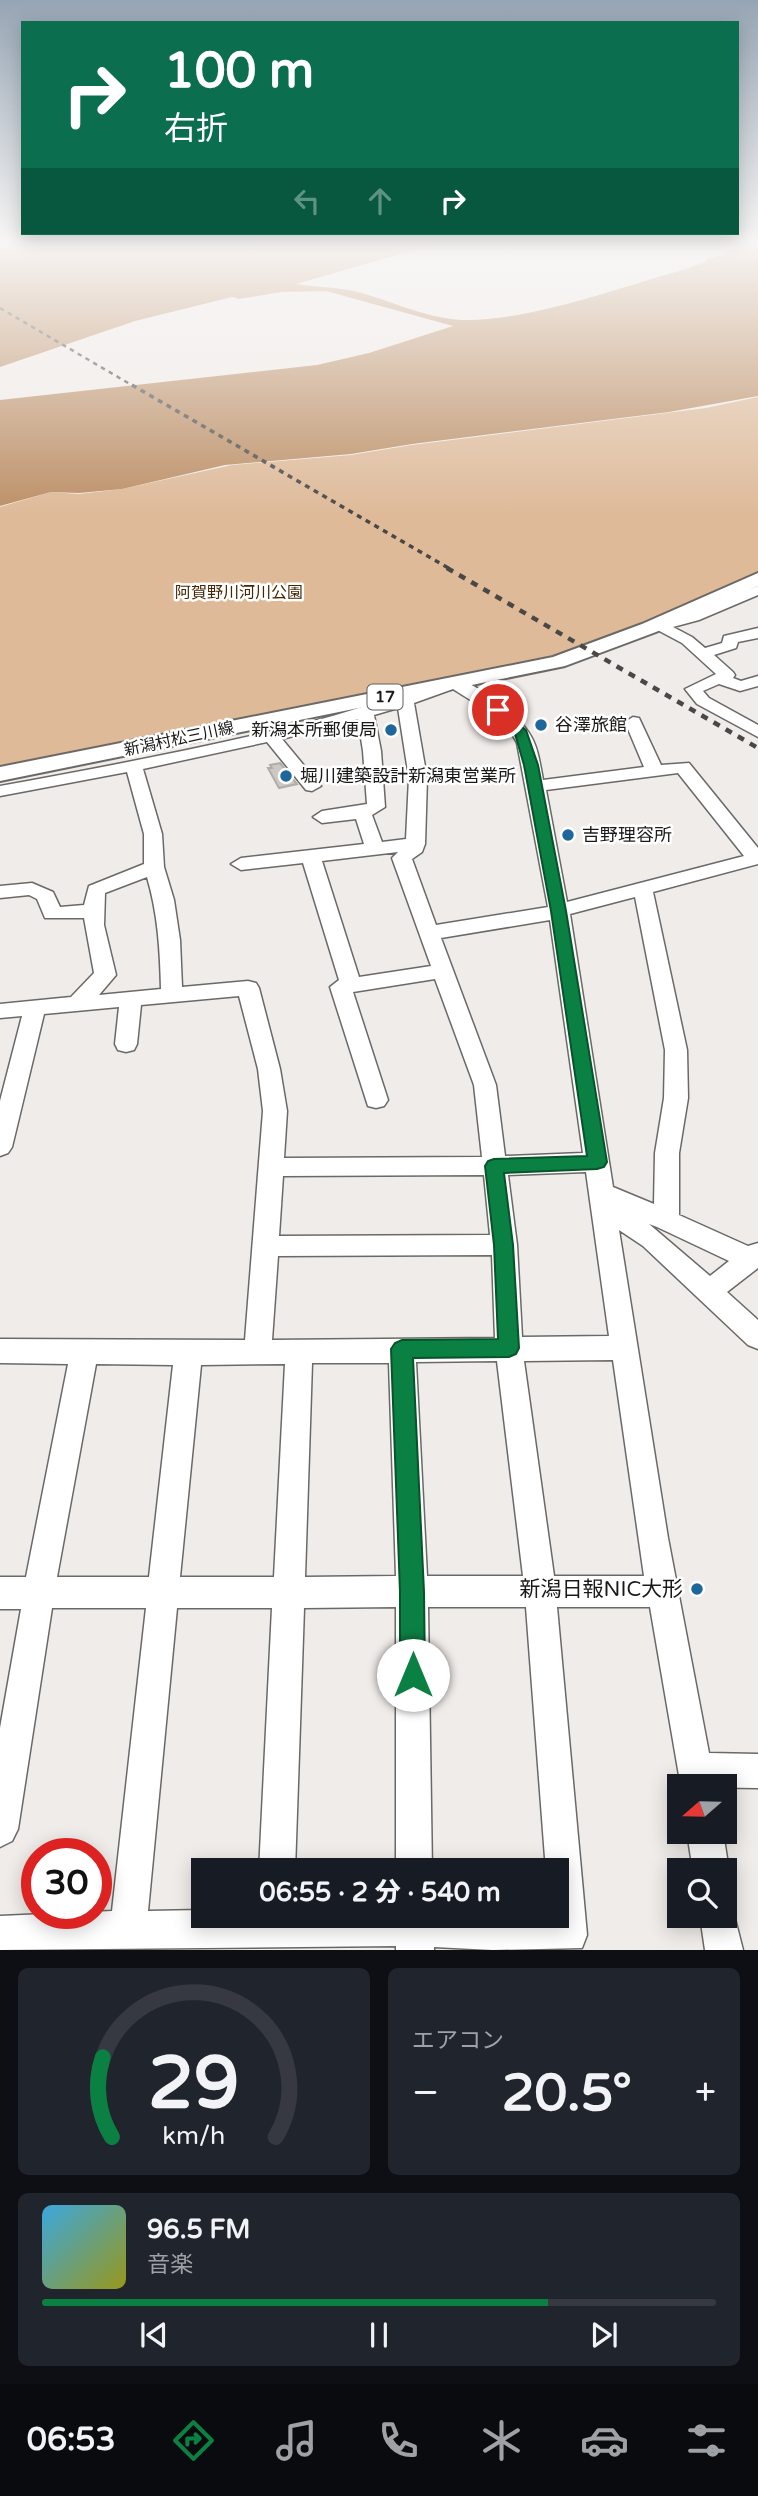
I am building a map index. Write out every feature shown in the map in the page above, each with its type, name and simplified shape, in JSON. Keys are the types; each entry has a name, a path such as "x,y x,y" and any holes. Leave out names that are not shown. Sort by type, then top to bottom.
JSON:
{"main road":[{"name":"新潟村松三川線","path":"0,774 558,662 756,591"}],"street":[{"path":"655,627 687,640 727,675 693,689 704,701 758,732"},
{"path":"704,653 731,645 729,639 758,633"},
{"path":"720,679 740,686 758,681"},
{"path":"0,791 134,767 271,736 405,701 455,683 498,710 521,733 536,786 559,911 624,1348 663,1591 696,1774"},
{"path":"368,1928 569,1935 540,1590 509,1348 504,1245 485,1085 402,858 415,848 418,778 405,701"},
{"path":"322,817 359,813 376,807 372,751 365,712"},
{"path":"634,722 654,769"},
{"path":"271,736 312,786"},
{"path":"134,767 153,834 153,867 164,900 170,940 172,993"},
{"path":"429,933 559,911 756,861 682,767 536,786"},
{"path":"359,813 365,818 375,849"},
{"path":"241,864 415,844"},
{"path":"311,856 351,986"},
{"path":"77,1004 105,975 93,911 96,890 153,867"},
{"path":"643,888 676,1050 676,1098 667,1153 666,1220"},
{"path":"0,892 32,889 46,896 52,914 93,911"},
{"path":"376,1100 341,987 443,971"},
{"path":"0,1011 248,988 269,1069 275,1111 258,1352"},
{"path":"126,1044 131,999"},
{"path":"0,1147 35,1007"},
{"path":"270,1167 494,1166 597,1162"},
{"path":"603,1200 666,1220 754,1256 708,1292"},
{"path":"603,1200 652,1239 758,1337"},
{"path":"265,1246 504,1245"},
{"path":"0,1351 188,1353 624,1348"},
{"path":"402,1349 412,1592 414,1858"},
{"path":"277,1858 299,1351"},
{"path":"0,1829 39,1593 84,1352"},
{"path":"128,1929 165,1595 188,1353"},
{"path":"0,1593 165,1595 663,1591"},
{"path":"732,1774 758,1771"},
{"path":"0,1934 191,1926"},
{"path":"720,1928 724,1950"}],"green space":[{"name":"阿賀野川河川公園","path":"758,397 758,578 556,658 0,770 0,507 51,492 79,494 122,489 232,465 351,455 706,408"}],"shaded area":[{"path":"0,333 100,333 0,367"},
{"path":"431,333 758,333 758,396 669,412 351,454 225,465 122,489 79,493 51,492 0,506 0,400 317,365 369,353"}],"building":[{"path":"280,763 297,784 279,788 268,768"}],"railway":[{"path":"43,333 135,387"},
{"path":"132,385 450,569"},
{"path":"447,568 758,748"}],"place":[{"name":"谷澤旅館","path":"541,725"},
{"name":"新潟本所郵便局","path":"391,730"},
{"name":"堀川建築設計新潟東営業所","path":"286,776"},
{"name":"吉野理容所","path":"568,835"},
{"name":"新潟日報NIC大形","path":"697,1589"}],"route":[{"path":"413,1675 402,1349 509,1348 504,1245 494,1166 597,1162 559,911 536,786 526,743 511,721 498,710"}]}
